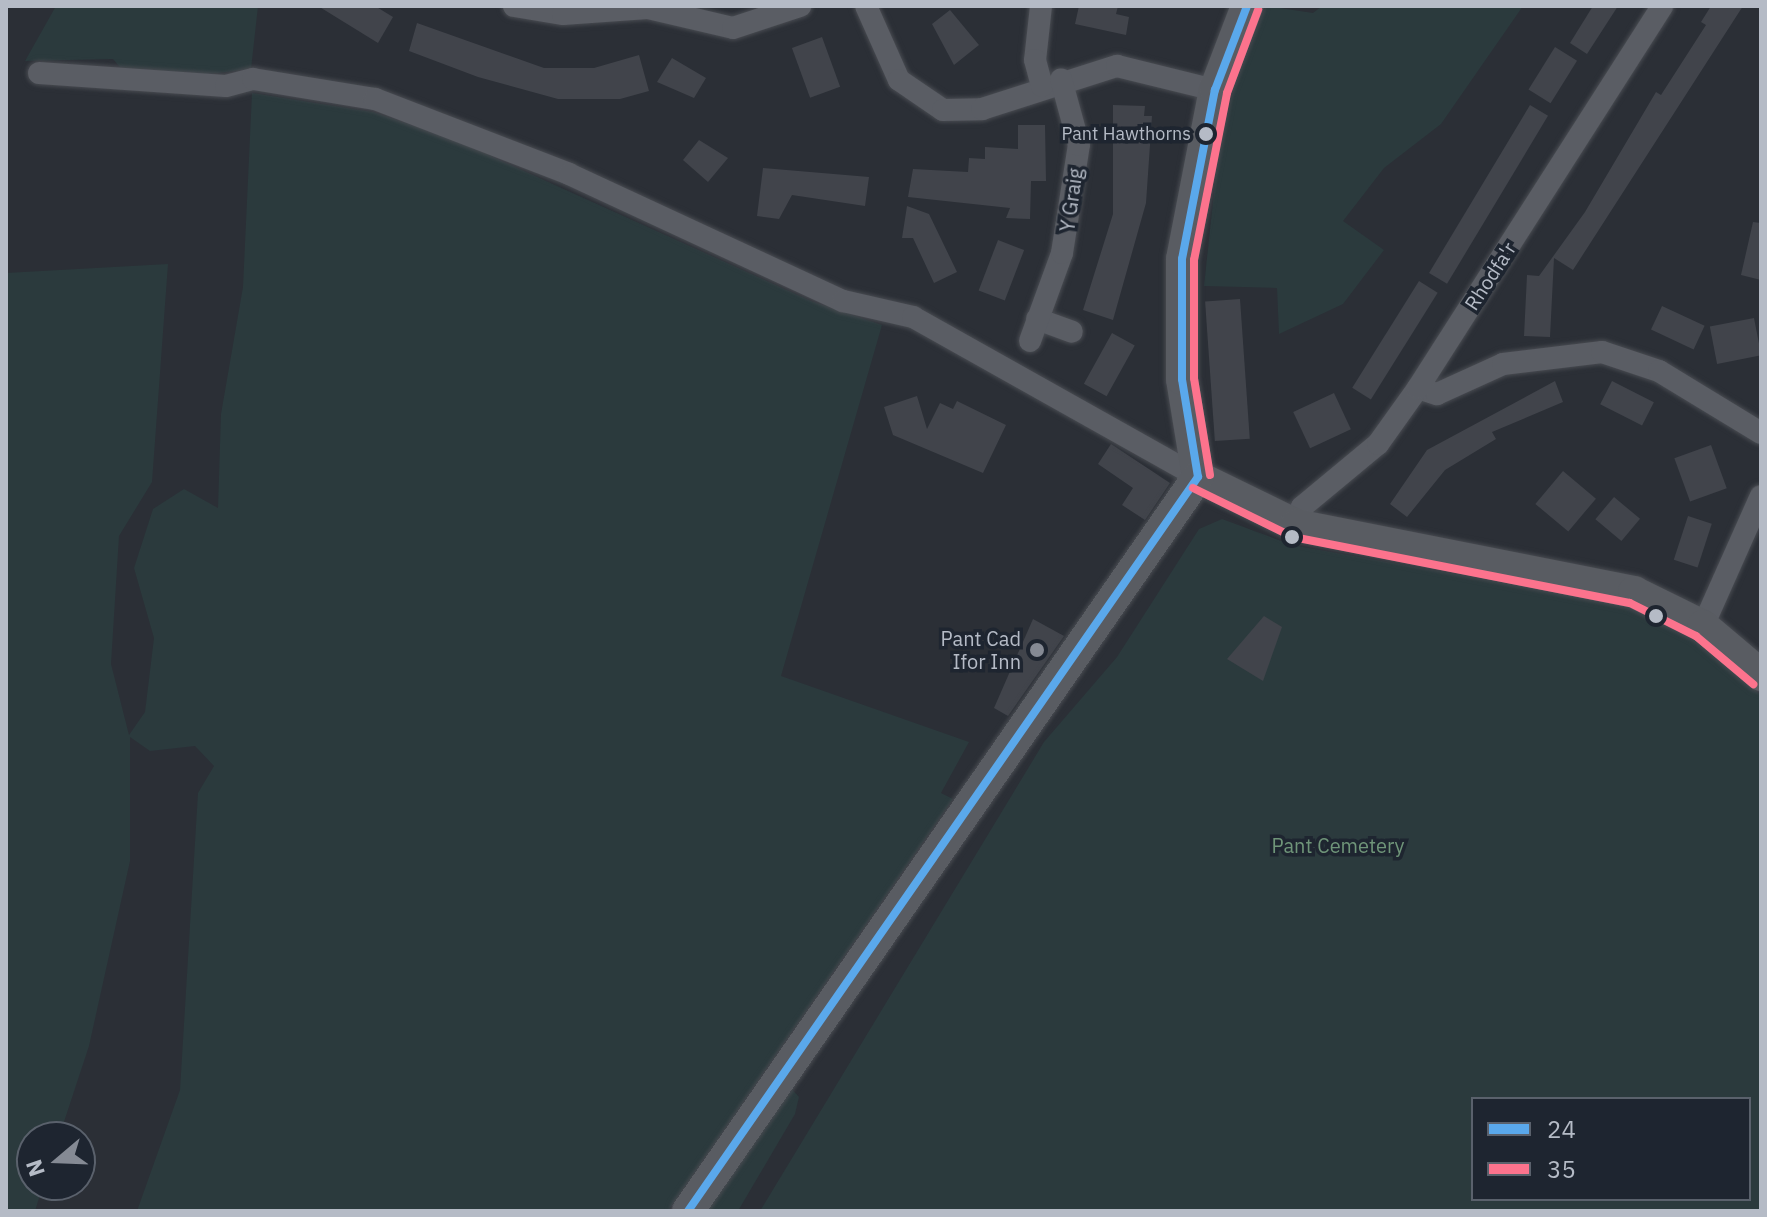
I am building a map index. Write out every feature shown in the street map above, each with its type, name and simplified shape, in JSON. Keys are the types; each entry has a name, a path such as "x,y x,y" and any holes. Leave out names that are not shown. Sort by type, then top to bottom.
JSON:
{"street":[{"path":"514,6 563,14 648,8 733,28 800,6"},
{"path":"866,6 899,80 928,105 982,109 1052,83 1117,66 1215,90"},
{"name":"Y Graig","path":"1041,6 1035,60 1052,83 1079,145 1062,253 1034,330 1072,332"},
{"path":"688,1211 1198,477 1182,379 1180,288 1187,207 1215,90 1247,6"},
{"name":"Rhodfa'r","path":"1296,525 1302,507 1378,444 1418,388 1662,6"},
{"path":"39,73 226,86 253,79 375,99 569,174 843,301 913,317 1198,477 1296,525 1598,582 1672,607 1703,626 1761,675"},
{"path":"1418,388 1437,394 1503,364 1602,352 1659,371 1761,433"},
{"path":"1703,626 1761,496"}],"green space":[{"path":"56,6 258,6 251,69 209,74 124,72 113,59 25,61"},
{"path":"1266,6 1313,13 1322,6 1523,6 1441,124 1384,168 1343,221 1384,250 1343,304 1279,334 1277,288 1204,286 1218,155 1235,82"},
{"path":"252,93 373,112 451,138 811,301 882,325 781,676 969,742 941,793 953,799 668,1211 137,1211 180,1090 198,793 214,766 195,746 150,751 130,737 130,861 89,1046 64,1121 16,1121 16,1201 38,1201 35,1211 6,1211 6,273 168,264 152,482 119,536 111,664 129,735 145,712 154,638 134,568 153,509 184,489 218,508 221,414 243,287"},
{"name":"Pant Cemetery","path":"1222,519 1292,545 1622,604 1682,629 1761,695 1761,1211 760,1211 1044,742 1117,657 1199,529"},
{"path":"790,1087 799,1097 795,1114 738,1211 705,1211"}],"building":[{"path":"318,6 375,6 393,17 378,43"},
{"path":"1079,6 1118,6 1116,14 1129,17 1126,35 1075,24"},
{"path":"1593,6 1618,6 1587,54 1570,43"},
{"path":"1711,6 1743,6 1573,270 1554,258 1550,337 1524,336 1527,275 1539,276 1585,212 1656,92 1661,95 1706,25 1701,22"},
{"path":"950,10 979,45 954,65 932,24"},
{"path":"417,23 544,68 594,68 639,55 649,91 620,99 558,99 478,77 409,51"},
{"path":"822,37 840,87 810,98 792,48"},
{"path":"1555,47 1577,61 1551,103 1529,89"},
{"path":"672,58 706,78 694,98 657,82"},
{"path":"1113,105 1145,106 1144,116 1152,116 1146,203 1113,320 1083,310 1113,214"},
{"path":"1530,105 1548,116 1447,284 1429,273"},
{"path":"1018,125 1045,125 1046,181 1031,181 1030,219 1006,218 1010,208 908,197 913,169 968,172 969,158 985,159 985,147 1018,149"},
{"path":"699,140 728,158 708,182 683,160"},
{"path":"763,168 869,177 865,206 792,195 779,219 757,216"},
{"path":"907,206 929,214 957,272 934,283 913,238 902,238"},
{"path":"1753,222 1761,223 1761,280 1741,275"},
{"path":"998,240 1024,250 1005,300 979,290"},
{"path":"1419,281 1438,293 1371,400 1352,388"},
{"path":"1240,299 1250,439 1215,441 1205,301"},
{"path":"1662,306 1705,326 1694,349 1651,330"},
{"path":"1754,318 1761,355 1717,364 1710,327"},
{"path":"1112,333 1135,346 1107,396 1084,384"},
{"path":"1555,381 1563,402 1492,432 1496,439 1445,470 1407,517 1390,504 1427,450"},
{"path":"1612,381 1654,402 1642,426 1600,404"},
{"path":"1334,393 1351,429 1310,448 1293,412"},
{"path":"917,396 927,429 940,403 953,409 957,401 1006,425 983,473 893,435 884,407"},
{"path":"1111,444 1170,483 1145,520 1122,505 1133,488 1098,464"},
{"path":"1711,445 1727,488 1690,502 1674,458"},
{"path":"1563,471 1596,499 1568,532 1535,504"},
{"path":"1614,497 1640,519 1621,541 1595,519"},
{"path":"1688,516 1712,524 1698,567 1674,560"},
{"path":"1264,616 1282,627 1263,681 1227,659"},
{"path":"1033,619 1064,636 1008,716 994,708"}],"transit line":[{"name":"24","path":"1198,477 1182,379 1182,259 1215,90 1247,6"},
{"name":"35","path":"1210,475 1194,378 1194,260 1227,93 1258,10"},
{"name":"24","path":"688,1211 1198,477"},
{"name":"35","path":"1193,488 1293,537 1630,603 1696,636 1753,684"}],"place":[{"name":"Pant Hawthorns","path":"1206,134"},
{"name":"Pant Cad Ifor Inn","path":"1037,650"}]}
